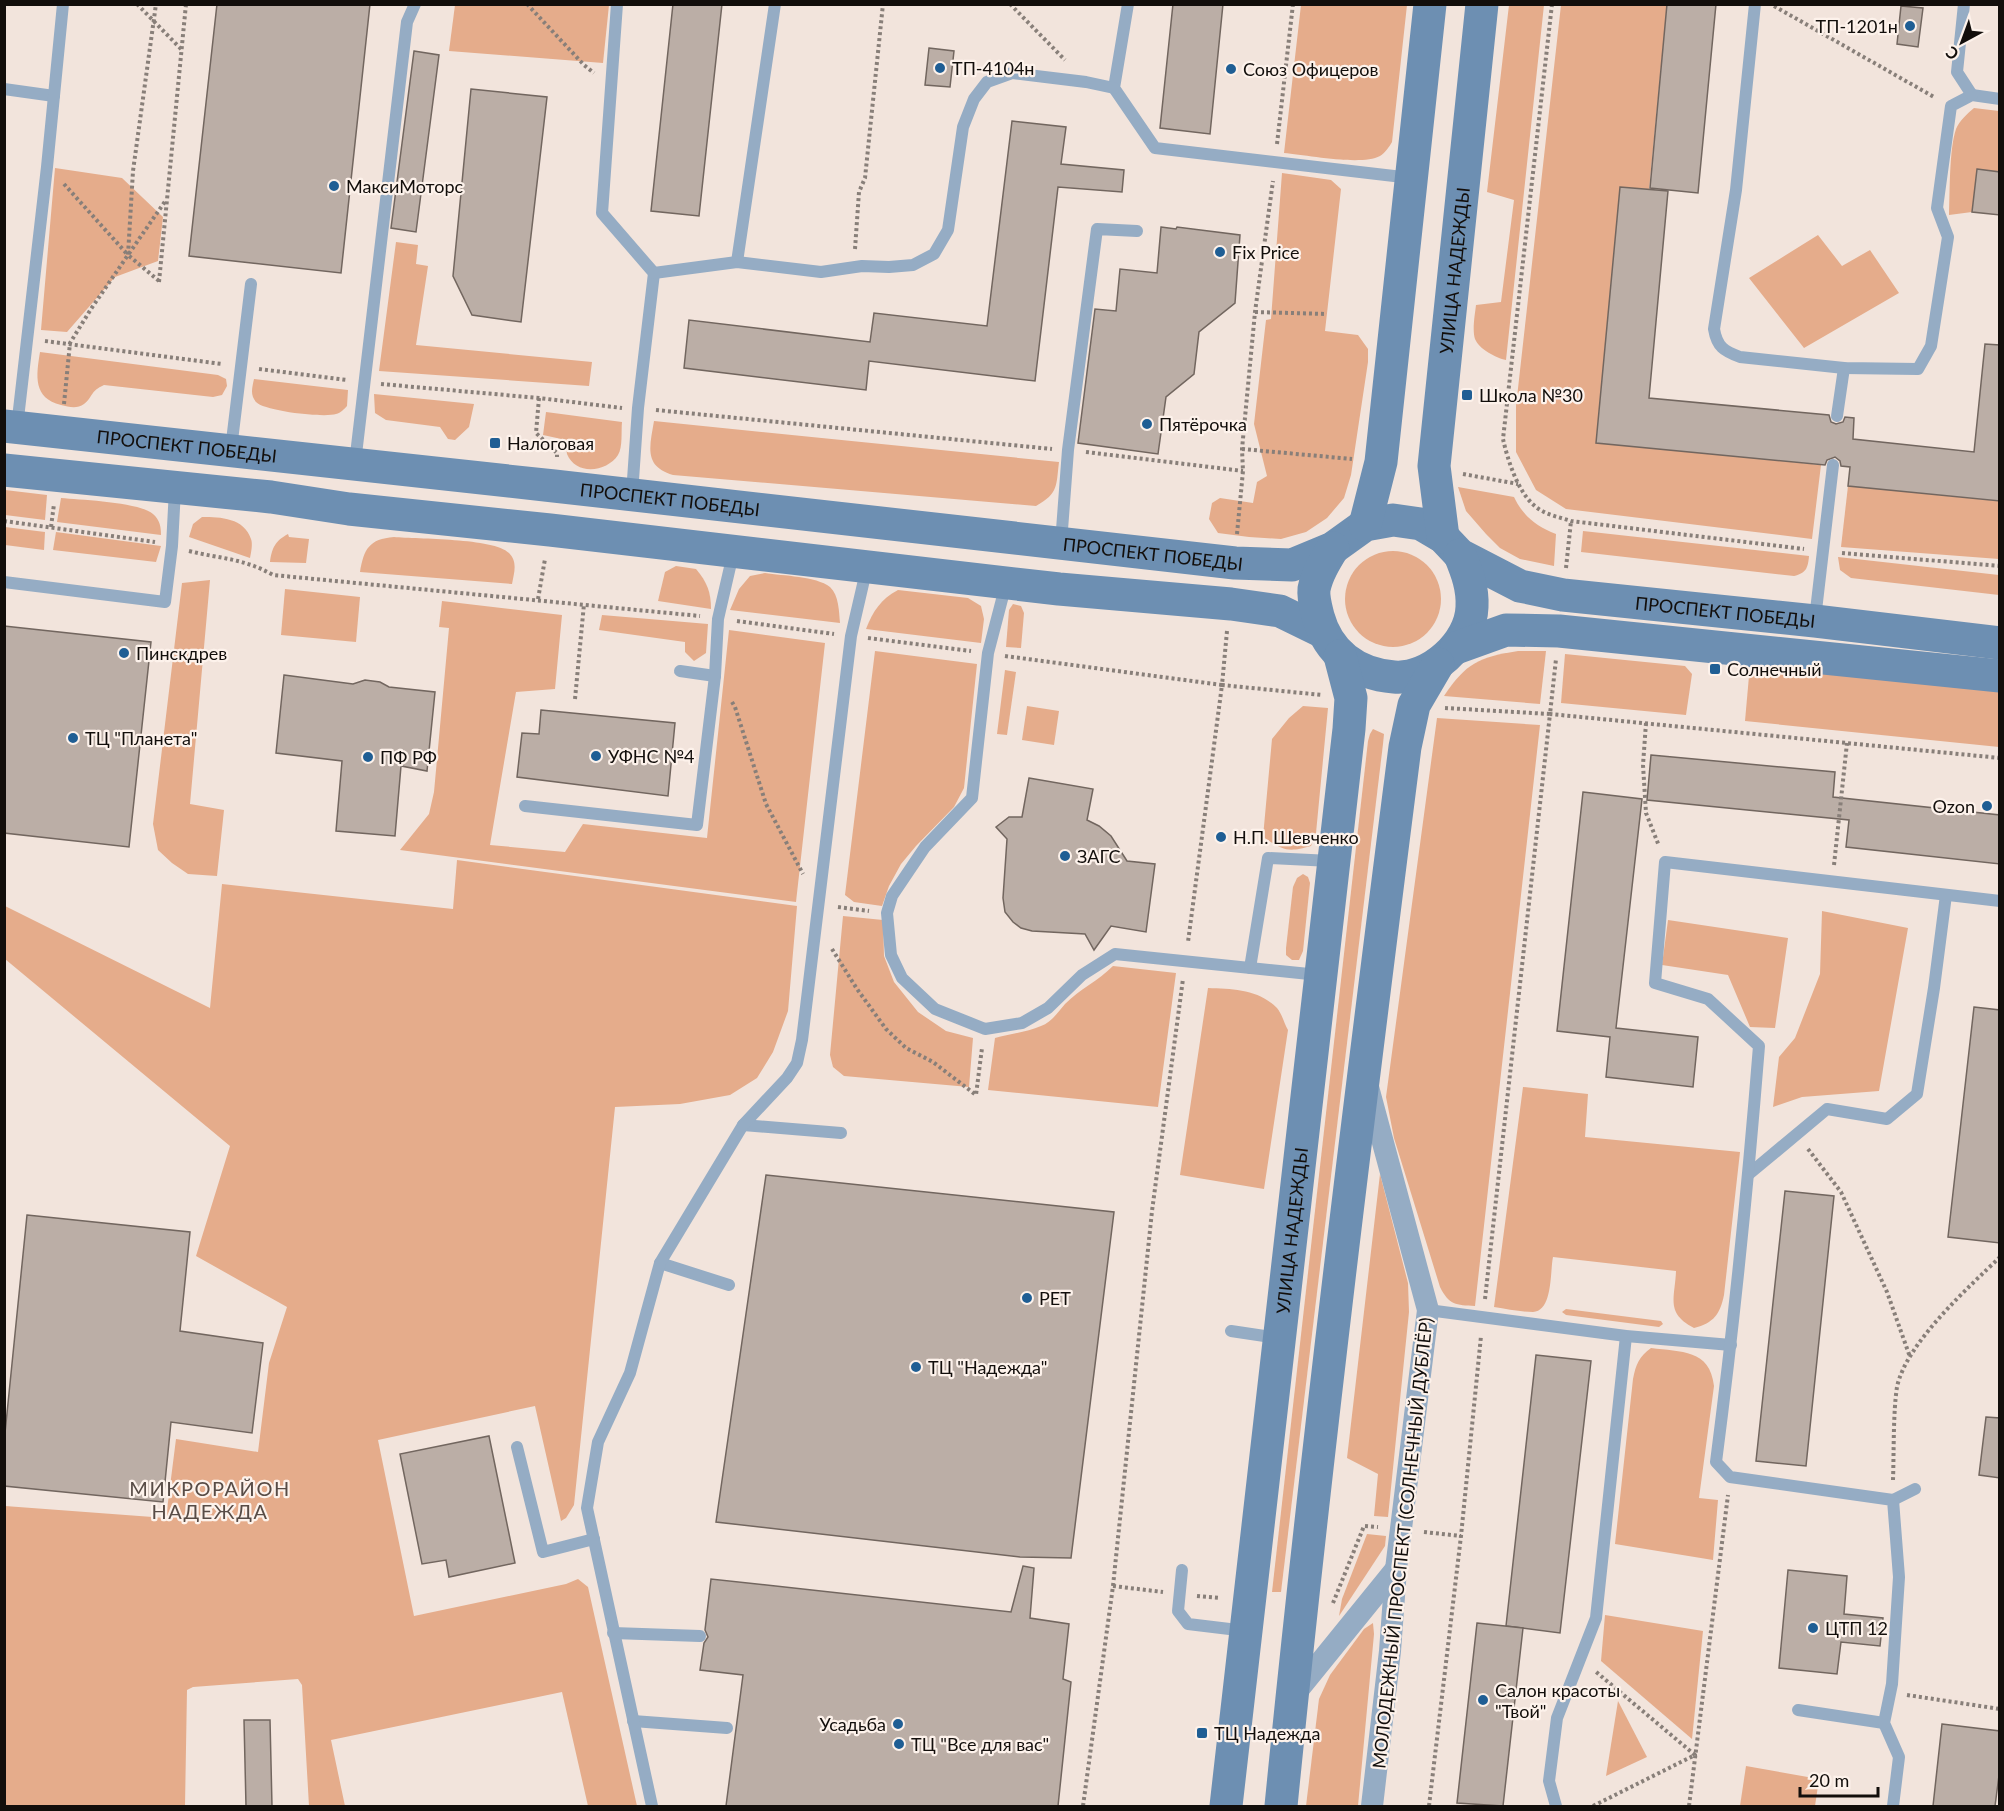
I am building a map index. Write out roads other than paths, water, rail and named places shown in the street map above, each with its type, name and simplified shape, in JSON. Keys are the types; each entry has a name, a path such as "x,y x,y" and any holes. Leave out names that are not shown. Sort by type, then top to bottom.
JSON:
{"main road":[{"path":"1365,525 1382,462 1430,4"},
{"name":"УЛИЦА НАДЕЖДЫ","path":"1451,546 1434,466 1482,4"},
{"name":"ПРОСПЕКТ ПОБЕДЫ","path":"10,427 1235,563 1292,565 1333,548 1365,525 1393,520 1421,524 1451,546 1520,585 1563,595 2000,643"},
{"name":"ПРОСПЕКТ ПОБЕДЫ","path":"4,470 271,497 360,510 550,530 734,553 1280,611 1331,644 1369,673 1396,677 1412,675 1447,656 1506,630 1559,631 2000,676"},
{"path":"1281,1806 1364,1073 1405,747 1414,705 1469,623 1472,609 1471,583 1451,546"},
{"name":"ПРОСПЕКТ ПОБЕДЫ","path":"1331,644 1315,607 1314,590 1321,567 1333,548"},
{"name":"УЛИЦА НАДЕЖДЫ","path":"1226,1806 1351,698 1331,644"}],"street":[{"name":"МОЛОДЕЖНЫЙ ПРОСПЕКТ (СОЛНЕЧНЫЙ ДУБЛЁР)","path":"1364,1073 1428,1310 1396,1569 1390,1651 1372,1806"},
{"path":"1292,1697 1396,1569"}],"lane":[{"path":"10,427 48,167 63,4"},
{"path":"355,464 407,22 415,4"},
{"path":"617,4 602,213 654,273 638,408 632,496"},
{"path":"737,262 776,4"},
{"path":"1114,88 1128,4"},
{"path":"1755,4 1736,190 1714,329 1716,342 1724,352 1740,357 1844,368 1918,369 1931,346 1948,237 1936,208 1951,106 1972,95 2000,99"},
{"path":"1964,4 1957,72 1972,95"},
{"path":"654,273 737,262 821,272 852,267 913,266 934,254 948,230 963,127 974,99 987,82 1012,73 1086,82 1114,88 1155,148 1412,179"},
{"path":"4,89 54,96"},
{"path":"1061,544 1068,450 1097,229 1137,231"},
{"path":"231,450 251,284"},
{"path":"1837,416 1844,368"},
{"path":"1815,621 1833,465"},
{"path":"4,582 165,602 172,546 175,488"},
{"path":"525,806 697,825 715,676 718,619 734,553"},
{"path":"652,1806 587,1508 598,1442 630,1372 660,1263 743,1125 787,1078 797,1063 802,1040 851,636 867,566"},
{"path":"1006,583 988,653 972,798 925,847 892,896 887,913 891,955 902,978 935,1009 985,1029 1022,1023 1048,1008 1082,975 1115,954 1319,975"},
{"path":"680,671 715,676"},
{"path":"1250,968 1268,858 1333,861"},
{"path":"1915,1489 1893,1500 1730,1477 1716,1461 1749,1174 1759,1046 1708,999 1655,983 1665,862 2000,902"},
{"path":"1749,1174 1827,1109 1887,1119 1917,1094 1946,895"},
{"path":"743,1125 841,1134"},
{"path":"660,1263 729,1285"},
{"path":"1428,1310 1626,1336 1731,1346"},
{"path":"1231,1332 1279,1338"},
{"path":"1556,1806 1549,1782 1557,1718 1596,1618 1626,1336"},
{"path":"517,1447 543,1552 594,1539"},
{"path":"1893,1500 1899,1577 1892,1684 1884,1723 1899,1757 1893,1806"},
{"path":"1182,1570 1178,1611 1188,1624 1246,1632"},
{"path":"613,1633 700,1636"},
{"path":"1798,1710 1884,1723"},
{"path":"633,1721 727,1728"}],"place":[{"name":"ТП-1201н","path":"1910,26"},
{"name":"ТП-4104н","path":"940,68"},
{"name":"Союз Офицеров","path":"1231,69"},
{"name":"МаксиМоторс","path":"334,186"},
{"name":"Fix Price","path":"1220,252"},
{"name":"Школа №30","path":"1467,395"},
{"name":"Пятёрочка","path":"1147,424"},
{"name":"Налоговая","path":"495,443"},
{"name":"Пинскдрев","path":"124,653"},
{"name":"Солнечный","path":"1715,669"},
{"name":"ТЦ \"Планета\"","path":"73,738"},
{"name":"УФНС №4","path":"596,756"},
{"name":"ПФ РФ","path":"368,757"},
{"name":"Ozon","path":"1987,806"},
{"name":"Н.П. Шевченко","path":"1221,837"},
{"name":"ЗАГС","path":"1065,856"},
{"name":"РЕТ","path":"1027,1298"},
{"name":"ТЦ \"Надежда\"","path":"916,1367"},
{"name":"ЦТП 12","path":"1813,1628"},
{"name":"Салон красоты \"Твой\"","path":"1483,1700"},
{"name":"Усадьба","path":"898,1724"},
{"name":"ТЦ Надежда","path":"1202,1733"},
{"name":"ТЦ \"Все для вас\"","path":"899,1744"}],"district":[{"name":"МИКРОРАЙОН НАДЕЖДА","path":"210,1500"}]}
